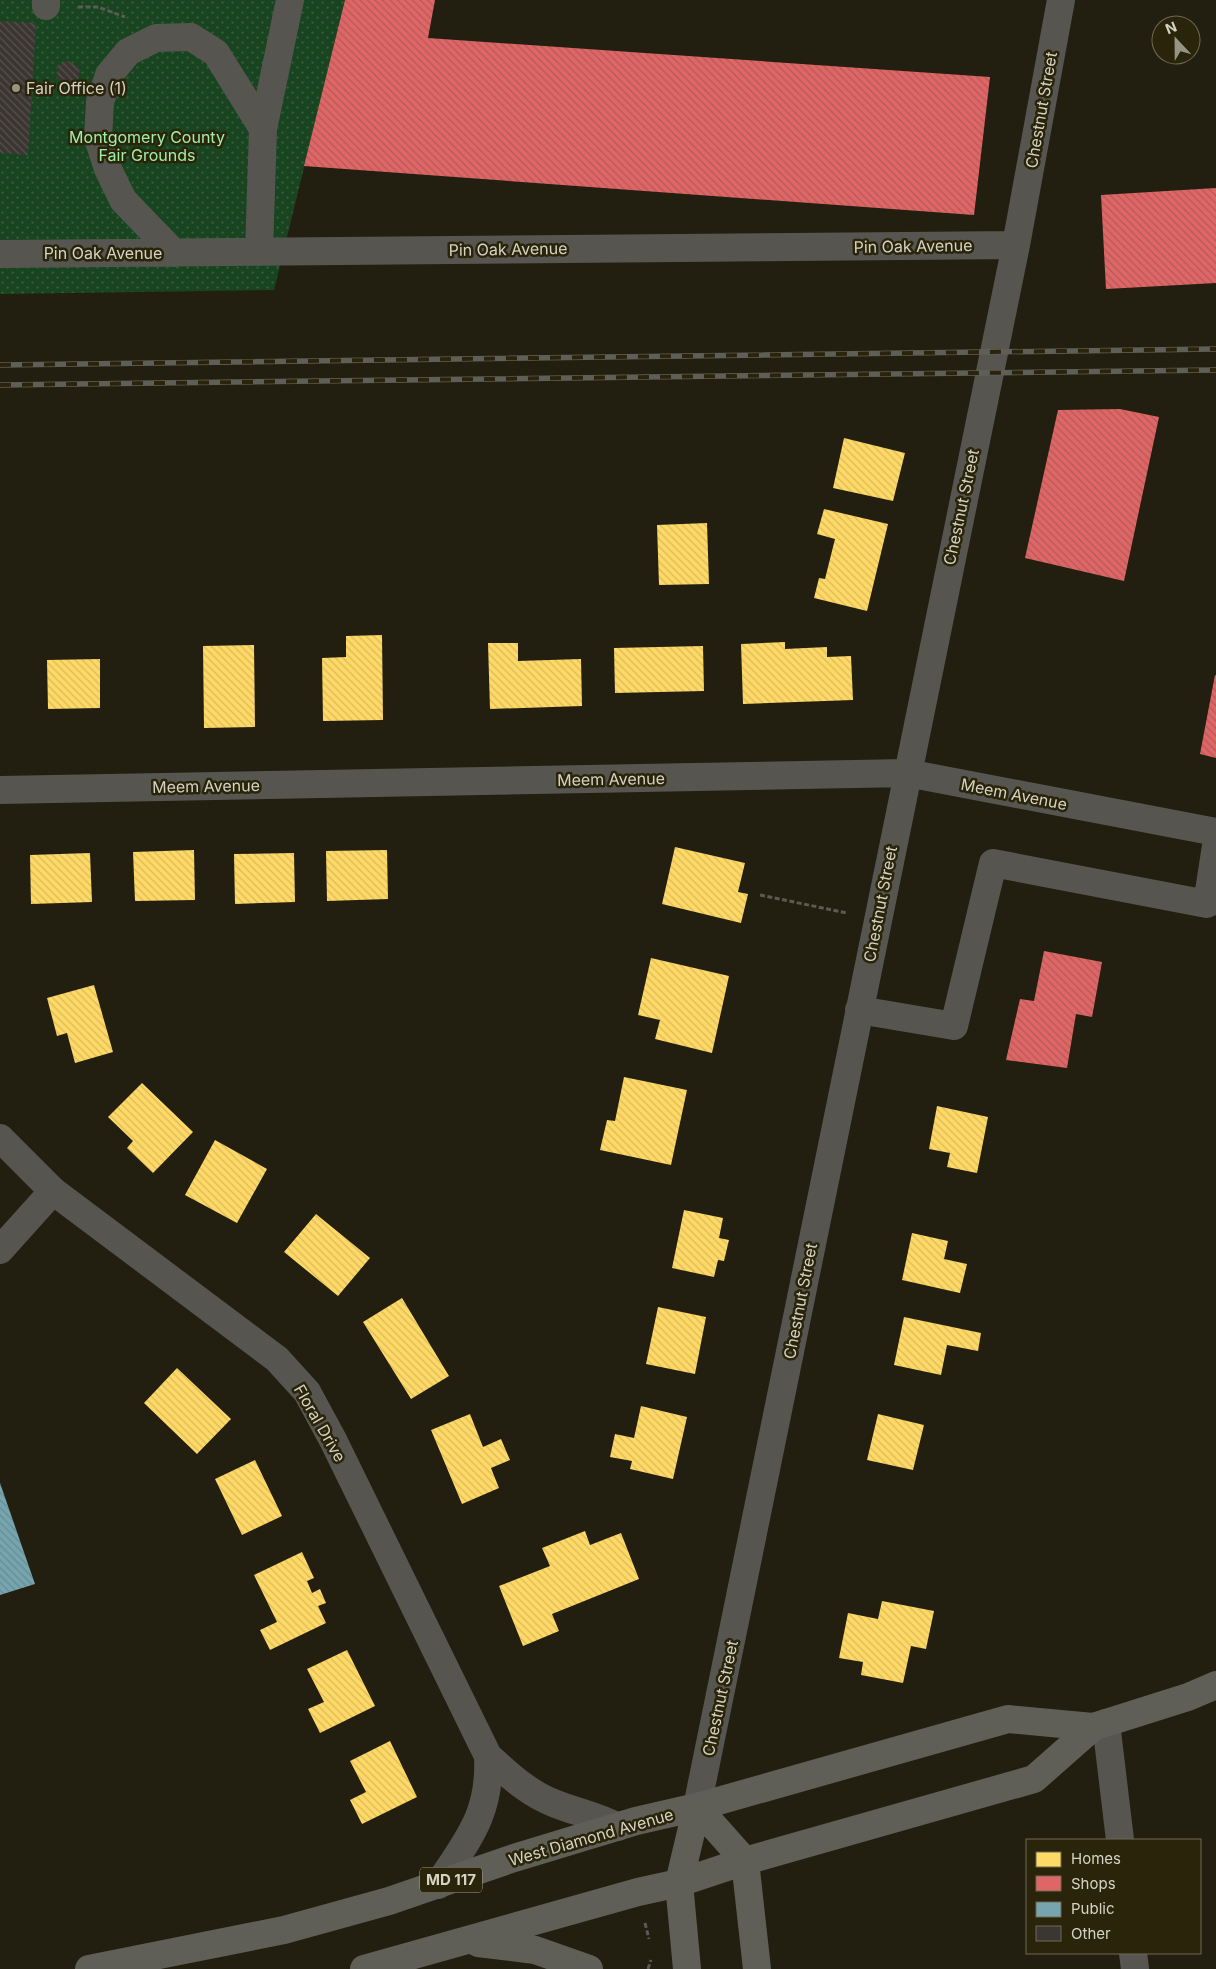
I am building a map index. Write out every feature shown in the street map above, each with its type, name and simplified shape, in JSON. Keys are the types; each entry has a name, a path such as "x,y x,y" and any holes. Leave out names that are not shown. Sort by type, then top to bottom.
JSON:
{"main road":[{"name":"West Diamond Avenue","path":"90,1969 144,1964 284,1930 389,1901 618,1827 697,1807 1008,1719 1099,1725 1188,1698 1216,1685"},
{"name":"West Diamond Avenue","path":"364,1969 679,1882 745,1861 1034,1778 1099,1725"},
{"path":"697,1807 745,1861 757,1969"},
{"path":"687,1969 679,1882 697,1807"},
{"path":"467,1941 535,1950 589,1969"}],"street":[{"path":"259,252 263,129 290,0"},
{"name":"Chestnut Street","path":"697,1807 1016,245 1061,0"},
{"path":"174,253 123,200 108,170 98,138 100,102 109,75 128,52 156,38 191,37 216,53 263,129"},
{"name":"Pin Oak Avenue","path":"0,254 1016,245"},
{"name":"Meem Avenue","path":"0,790 907,773 1216,832"},
{"path":"859,1010 954,1026 993,863 1207,904 1216,846"},
{"name":"Floral Drive","path":"0,1138 53,1192 277,1359 307,1392 333,1440 488,1756 524,1788 556,1804 596,1815 618,1827"},
{"path":"0,1250 53,1192"},
{"path":"1099,1725 1120,1839"},
{"name":"Floral Drive","path":"438,1885 469,1837 485,1805 489,1779 488,1756"},
{"path":"1133,1954 1134,1969"}],"path":[{"path":"46,3 98,7 130,18 156,38"},
{"path":"760,895 878,919"},
{"path":"641,1917 650,1943"},
{"path":"648,1969 651,1955"}],"green space":[{"name":"Montgomery County Fair Grounds","path":"0,0 345,0 274,290 0,294"}],"building: Homes":[{"path":"844,438 905,453 893,501 833,488"},
{"path":"824,509 888,524 867,611 814,598 819,578 825,579 835,539 817,534"},
{"path":"707,523 709,584 659,585 657,525"},
{"path":"382,635 383,720 323,721 322,658 346,657 346,636"},
{"path":"785,642 785,649 827,647 827,657 851,656 853,700 743,704 741,644"},
{"path":"488,643 518,643 518,661 581,659 582,706 490,709"},
{"path":"254,645 255,727 204,728 203,646"},
{"path":"703,646 704,691 615,693 614,648"},
{"path":"100,659 100,708 48,709 47,660"},
{"path":"675,847 745,863 738,892 748,894 741,923 662,904"},
{"path":"194,850 195,900 135,901 133,852"},
{"path":"387,850 388,899 327,901 326,851"},
{"path":"90,853 92,902 31,904 30,855"},
{"path":"294,853 295,902 235,904 234,854"},
{"path":"651,958 729,976 712,1053 655,1039 660,1020 638,1015"},
{"path":"94,985 113,1052 75,1063 67,1033 57,1036 47,998"},
{"path":"624,1077 687,1090 671,1165 600,1150 607,1120 615,1121"},
{"path":"142,1083 193,1132 153,1173 127,1148 133,1141 108,1117"},
{"path":"937,1106 988,1117 977,1173 947,1167 950,1153 929,1149"},
{"path":"215,1140 267,1169 237,1223 185,1195"},
{"path":"684,1210 723,1218 719,1238 729,1240 724,1261 718,1260 714,1277 672,1268"},
{"path":"316,1214 370,1258 338,1296 284,1252"},
{"path":"912,1233 948,1241 944,1259 967,1264 960,1293 902,1280"},
{"path":"402,1298 449,1376 411,1399 363,1322"},
{"path":"658,1307 706,1317 695,1374 646,1364"},
{"path":"904,1317 981,1333 978,1351 947,1345 941,1375 894,1365"},
{"path":"177,1368 231,1419 197,1454 144,1403"},
{"path":"641,1406 687,1417 673,1479 630,1469 632,1461 610,1457 615,1434 634,1438"},
{"path":"470,1414 483,1447 501,1439 510,1460 491,1468 499,1488 462,1504 431,1430"},
{"path":"878,1414 924,1425 913,1470 867,1460"},
{"path":"255,1460 282,1516 242,1535 215,1479"},
{"path":"585,1531 590,1545 621,1533 639,1579 552,1614 559,1631 523,1646 499,1586 550,1566 542,1548"},
{"path":"302,1552 314,1578 307,1581 312,1593 320,1589 326,1603 318,1606 326,1623 270,1650 260,1630 277,1622 254,1575"},
{"path":"882,1601 934,1611 926,1649 911,1646 903,1683 861,1675 863,1662 839,1658 848,1613 878,1619"},
{"path":"347,1650 375,1706 320,1733 308,1709 324,1702 307,1669"},
{"path":"390,1741 417,1797 362,1824 350,1800 366,1792 350,1761"}],"building: Shops":[{"path":"345,0 435,0 428,38 990,77 974,215 304,166"},
{"path":"1216,188 1216,283 1106,289 1101,195"},
{"path":"1120,409 1159,417 1124,581 1025,558 1058,410"},
{"path":"1216,675 1216,758 1200,754"},
{"path":"1044,951 1102,962 1092,1017 1076,1014 1067,1068 1006,1060 1020,999 1034,1001"}],"building: Public":[{"path":"0,1483 35,1584 0,1595"}],"building: Other":[{"name":"Fair Office (1)","path":"0,21 36,23 28,155 0,153"},
{"path":"68,61 80,68 78,80 67,86 56,78 58,65"}],"railway":[{"path":"0,365 1216,349"},
{"path":"0,385 1216,370"}],"place":[{"name":"Fair Office (1)","path":"16,88"}]}
